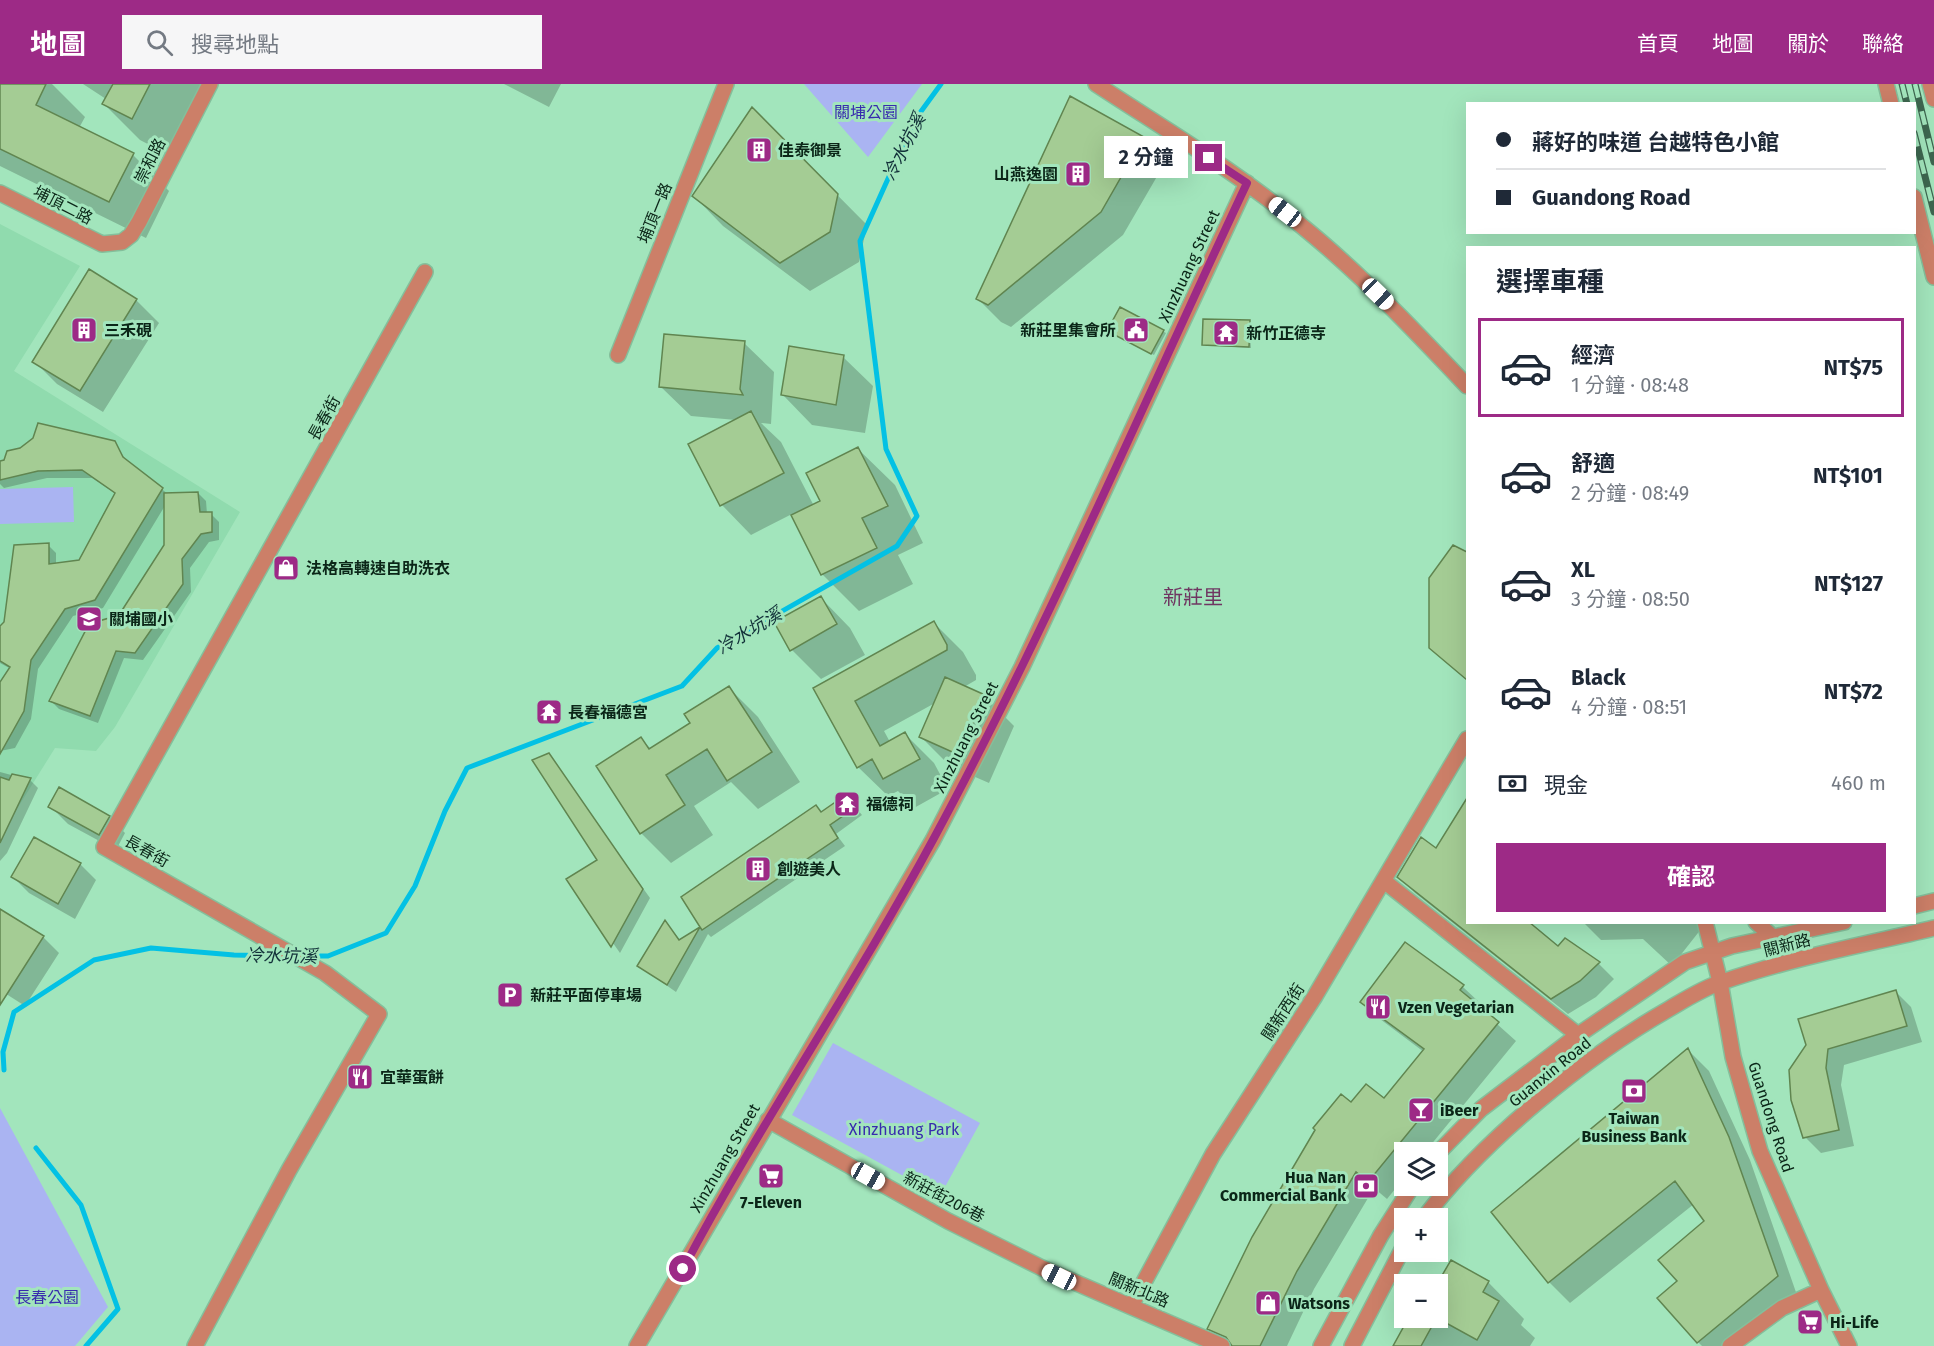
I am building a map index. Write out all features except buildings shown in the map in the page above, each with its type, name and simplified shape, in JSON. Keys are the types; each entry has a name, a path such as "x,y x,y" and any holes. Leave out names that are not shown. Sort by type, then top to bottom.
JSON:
{"street":[{"name":"崇和路","path":"111,244 122,242 131,235 210,84"},
{"name":"埔頂一路","path":"618,355 726,84"},
{"path":"1096,84 1247,183 1350,268 1466,385"},
{"path":"1886,84 1890,102"},
{"path":"1930,84 1934,99"},
{"name":"Xinzhuang Street","path":"637,1346 933,840 1022,667 1247,183"},
{"name":"埔頂二路","path":"0,193 97,243 111,244"},
{"path":"1916,205 1934,277"},
{"name":"長春街","path":"195,1346 289,1170 379,1014 325,973 104,847 425,272"},
{"name":"關新西街","path":"1131,1306 1213,1154 1315,996 1466,741"},
{"path":"1384,881 1578,1035"},
{"path":"1916,906 1934,901"},
{"name":"Guandong Road","path":"1705,924 1720,982 1733,1057 1760,1151 1821,1290 1849,1346"},
{"path":"1758,924 1774,938"},
{"name":"關新路","path":"1712,953 1732,946 1835,924"},
{"name":"關新路","path":"1720,982 1934,928"},
{"name":"Guanxin Road","path":"1448,1143 1481,1109 1578,1035 1685,962 1712,953"},
{"name":"Guanxin Road","path":"1432,1208 1454,1181 1501,1135 1582,1067 1653,1018 1720,982"},
{"name":"新莊街206巷","path":"768,1119 948,1221 1042,1268"},
{"path":"1321,1346 1381,1235 1406,1196"},
{"path":"1352,1346 1396,1262"},
{"name":"關新北路","path":"1042,1268 1222,1346"},
{"path":"1730,1346 1782,1308 1821,1290"}],"shaded area":[{"name":"關埔國小","path":"0,224 80,266 14,371 240,512 115,727 96,751 55,748 0,836"}],"green space":[{"name":"關埔公園","path":"804,84 922,84 868,157"},
{"path":"73,487 74,522 0,524 0,489"},
{"name":"Xinzhuang Park","path":"833,1043 980,1123 940,1196 792,1115"},
{"name":"長春公園","path":"0,1108 108,1307 75,1346 0,1346"}],"waterway":[{"name":"冷水坑溪","path":"305,956 328,956 386,933 415,886 445,811 467,768 682,686 717,648 897,546 917,516 886,449 860,241 914,121 941,84"},
{"name":"冷水坑溪","path":"4,1070 3,1052 14,1012 94,960 151,948 234,955 287,956"},
{"name":"冷水坑溪","path":"36,1148 81,1205 118,1309 86,1346"}],"railway":[{"path":"1902,84 1906,102"},
{"path":"1915,84 1934,162"},
{"path":"1916,141 1934,212"}],"place":[{"name":"佳泰御景","path":"759,150"},
{"name":"山燕逸園","path":"1078,174"},
{"name":"三禾硯","path":"84,330"},
{"name":"新莊里集會所","path":"1136,330"},
{"name":"新竹正德寺","path":"1226,333"},
{"name":"法格高轉速自助洗衣","path":"286,568"},
{"name":"關埔國小","path":"89,619"},
{"name":"長春福德宮","path":"549,712"},
{"name":"福德祠","path":"847,804"},
{"name":"創遊美人","path":"758,869"},
{"name":"新莊平面停車場","path":"510,995"},
{"name":"Vzen Vegetarian","path":"1378,1007"},
{"name":"宜華蛋餅","path":"360,1077"},
{"name":"Taiwan Business Bank","path":"1634,1091"},
{"name":"iBeer","path":"1421,1110"},
{"name":"7-Eleven","path":"771,1176"},
{"name":"Hua Nan Commercial Bank","path":"1366,1186"},
{"name":"Watsons","path":"1268,1303"},
{"name":"Hi-Life","path":"1810,1322"}],"district":[{"name":"新莊里","path":"1193,597"}],"route":[{"path":"683,1269 720,1200 933,840 1022,667 1247,183 1209,158"}]}
